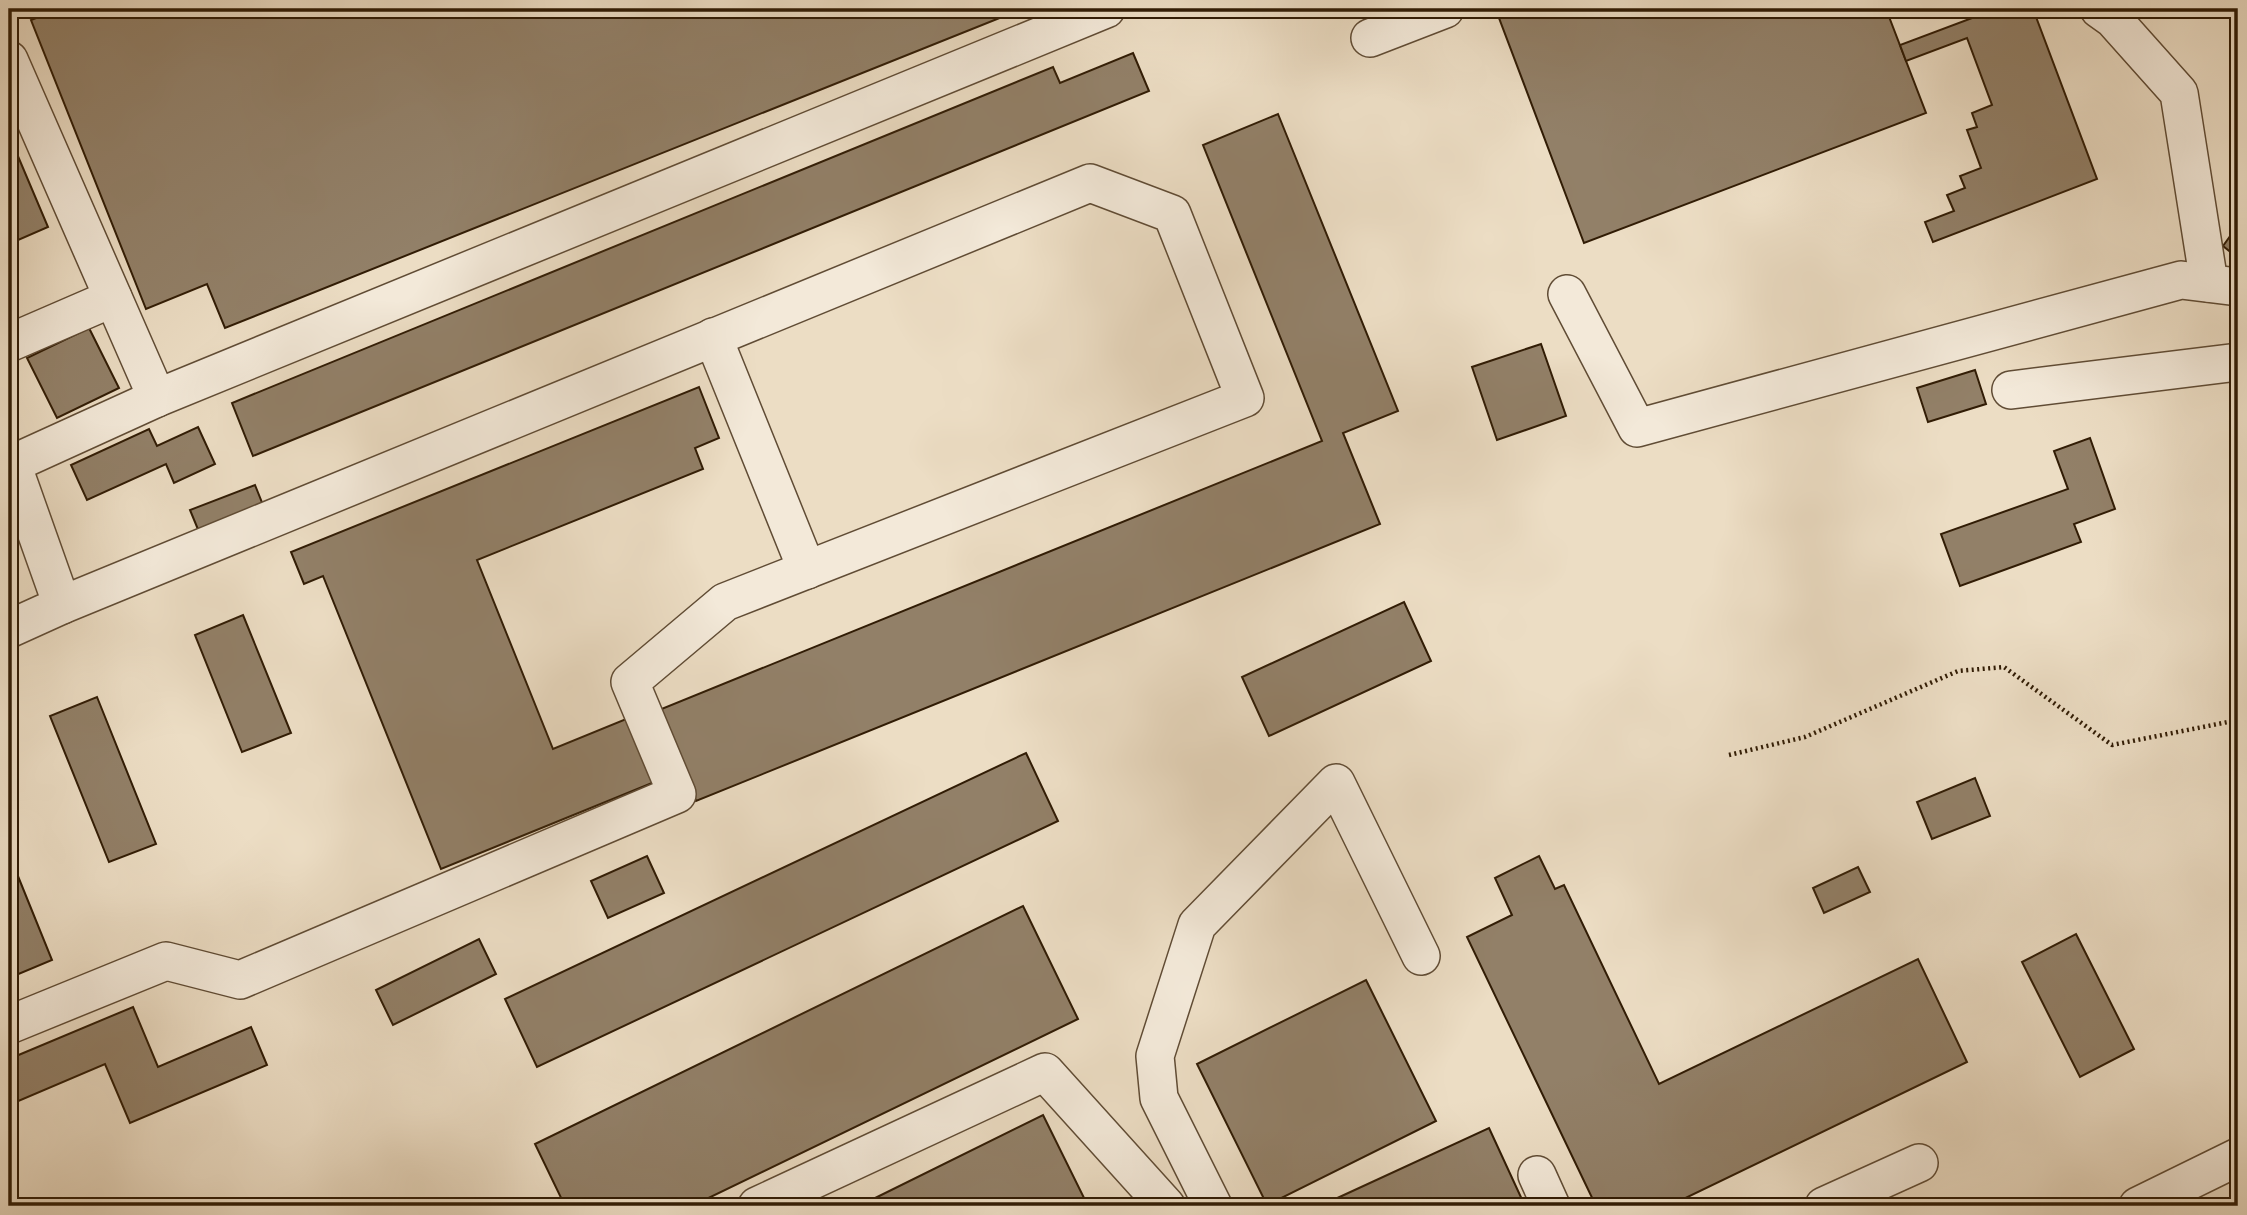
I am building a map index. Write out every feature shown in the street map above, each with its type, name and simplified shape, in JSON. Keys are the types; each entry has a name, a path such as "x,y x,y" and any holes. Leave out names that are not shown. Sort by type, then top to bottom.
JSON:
{"street":[{"path":"62,605 10,462 157,398 1107,9"},
{"path":"1370,38 1445,9"},
{"path":"1567,294 1637,428 2181,280 2224,285 2179,93 2113,19 2099,9"},
{"path":"9,60 157,398"},
{"path":"9,629 1090,183 1172,214 1245,398 726,602 630,682 677,794 240,980 166,961 9,1025"},
{"path":"9,343 113,298"},
{"path":"713,337 807,570"},
{"path":"2011,390 2238,362"},
{"path":"1213,1206 1158,1098 1155,1056 1197,925 1336,783 1422,956"},
{"path":"757,1206 1045,1072 1166,1206"},
{"path":"2138,1206 2238,1157"},
{"path":"1824,1206 1919,1163"}],"path":[{"path":"1729,755 1805,737 1958,671 2004,667 2112,745 2238,720"}],"building":[{"path":"59,9 1022,9 225,328 207,284 146,309 31,20"},
{"path":"1886,9 1926,113 1584,243 1496,10"},
{"path":"1996,9 2033,9 2097,179 1933,242 1925,222 1954,211 1947,195 1965,188 1960,176 1981,168 1967,130 1977,127 1972,113 1992,105 1967,38 1906,61 1900,45"},
{"path":"1133,53 1149,91 253,456 232,403 1053,67 1060,83"},
{"path":"1278,114 1398,411 1343,433 1380,524 696,801 659,710 1322,441 1203,145"},
{"path":"9,135 48,227 9,244"},
{"path":"2238,225 2238,258 2223,246"},
{"path":"89,328 119,388 57,418 27,358"},
{"path":"1541,344 1566,416 1497,440 1472,367"},
{"path":"1975,370 1986,404 1928,422 1917,388"},
{"path":"699,387 719,438 695,448 703,469 477,560 553,749 631,717 657,781 441,869 323,576 304,584 291,552"},
{"path":"198,427 215,464 174,483 166,464 87,500 71,465 149,429 157,446"},
{"path":"2090,438 2115,509 2074,524 2081,542 1960,586 1941,534 2068,489 2054,451"},
{"path":"255,485 275,535 211,561 190,510"},
{"path":"1404,602 1431,661 1269,736 1242,677"},
{"path":"243,615 291,733 242,752 195,635"},
{"path":"97,697 156,844 109,862 50,716"},
{"path":"1026,753 1058,821 537,1067 505,999"},
{"path":"1975,778 1990,816 1932,839 1917,802"},
{"path":"9,854 52,960 9,978"},
{"path":"647,856 664,893 608,918 591,881"},
{"path":"1539,856 1555,889 1564,885 1659,1084 1918,959 1967,1062 1669,1206 1596,1206 1467,937 1512,915 1495,878"},
{"path":"1858,867 1870,892 1824,913 1813,888"},
{"path":"1023,906 1078,1019 692,1206 565,1206 535,1144"},
{"path":"2076,934 2134,1049 2080,1077 2022,962"},
{"path":"479,939 496,974 393,1025 376,990"},
{"path":"1366,980 1436,1121 1267,1205 1197,1064"},
{"path":"133,1007 158,1067 251,1027 267,1065 130,1123 105,1064 9,1105 9,1059"},
{"path":"1043,1115 1088,1206 859,1206"},
{"path":"1489,1128 1525,1206 1320,1206"}],"railway":[{"path":"2232,9 2238,15"}]}
